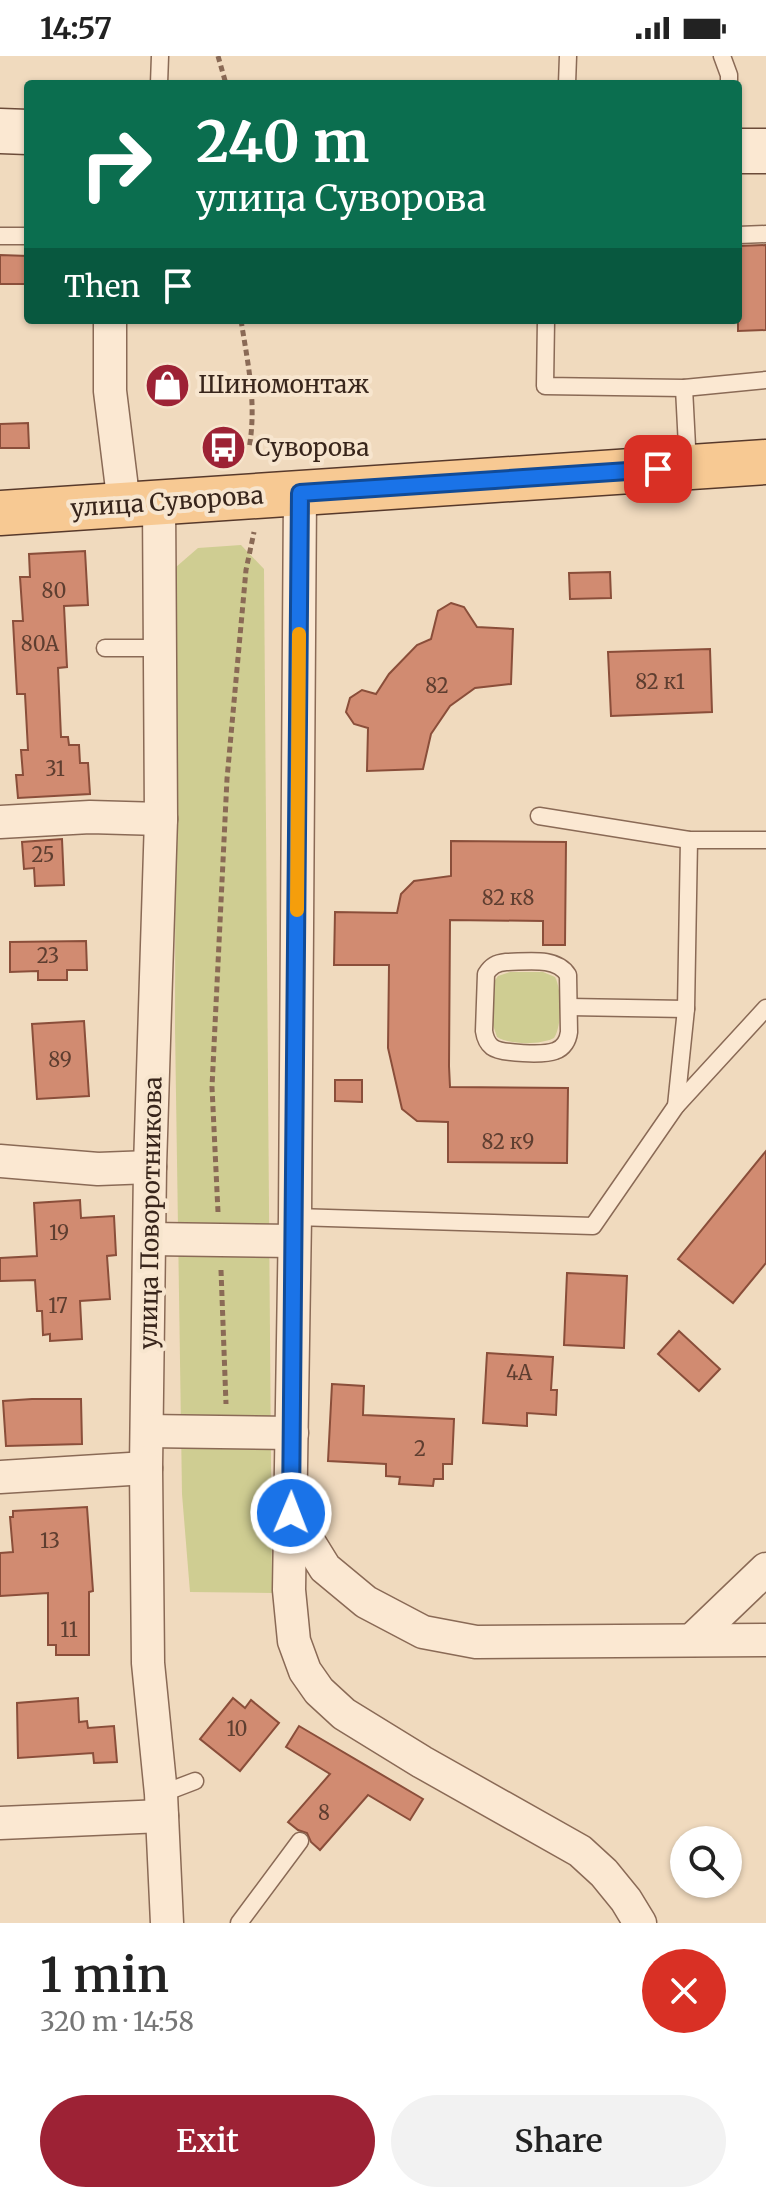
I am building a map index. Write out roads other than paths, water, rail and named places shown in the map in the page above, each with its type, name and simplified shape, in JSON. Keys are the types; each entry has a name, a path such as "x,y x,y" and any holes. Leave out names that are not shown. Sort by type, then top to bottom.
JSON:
{"main road":[{"path":"0,131 24,132"},
{"path":"742,151 766,151"},
{"name":"улица Суворова","path":"0,513 766,462"}],"street":[{"name":"улица Поворотникова","path":"110,324 110,391 142,504 160,648 161,819 150,1167 146,1468 148,1663 161,1805 167,1923"},
{"path":"300,493 289,1590 294,1641 305,1671 319,1691 344,1714 580,1851 604,1873 640,1923"},
{"path":"0,822 90,817 161,819"},
{"path":"0,1161 98,1169 150,1167"},
{"path":"150,1239 220,1240 294,1229"},
{"path":"147,1431 292,1433"},
{"path":"0,1477 146,1468"},
{"path":"291,1513 325,1568 366,1602 423,1632 476,1642 766,1640"},
{"path":"693,1639 766,1569"},
{"path":"0,1823 161,1805"}],"lane":[{"path":"159,80 160,56"},
{"path":"567,80 568,56"},
{"path":"722,56 729,80"},
{"path":"729,80 734,56"},
{"path":"742,235 766,234"},
{"path":"0,236 24,236"},
{"path":"546,324 545,386 684,388 766,380"},
{"path":"684,388 688,467"},
{"path":"105,648 160,648"},
{"path":"539,816 689,840 766,840"},
{"path":"676,1106 686,1009 689,840"},
{"path":"497,963 557,964 568,975 569,1007 568,1040 563,1047 548,1053 497,1050 490,1046 484,1031 486,974 497,963"},
{"path":"569,1007 686,1009"},
{"path":"294,1229 593,1226 676,1106 766,1008"},
{"path":"161,1805 195,1781"},
{"path":"239,1923 300,1841"}],"place":[{"name":"Шиномонтаж","path":"167,385"},
{"name":"Суворова","path":"224,448"}]}
